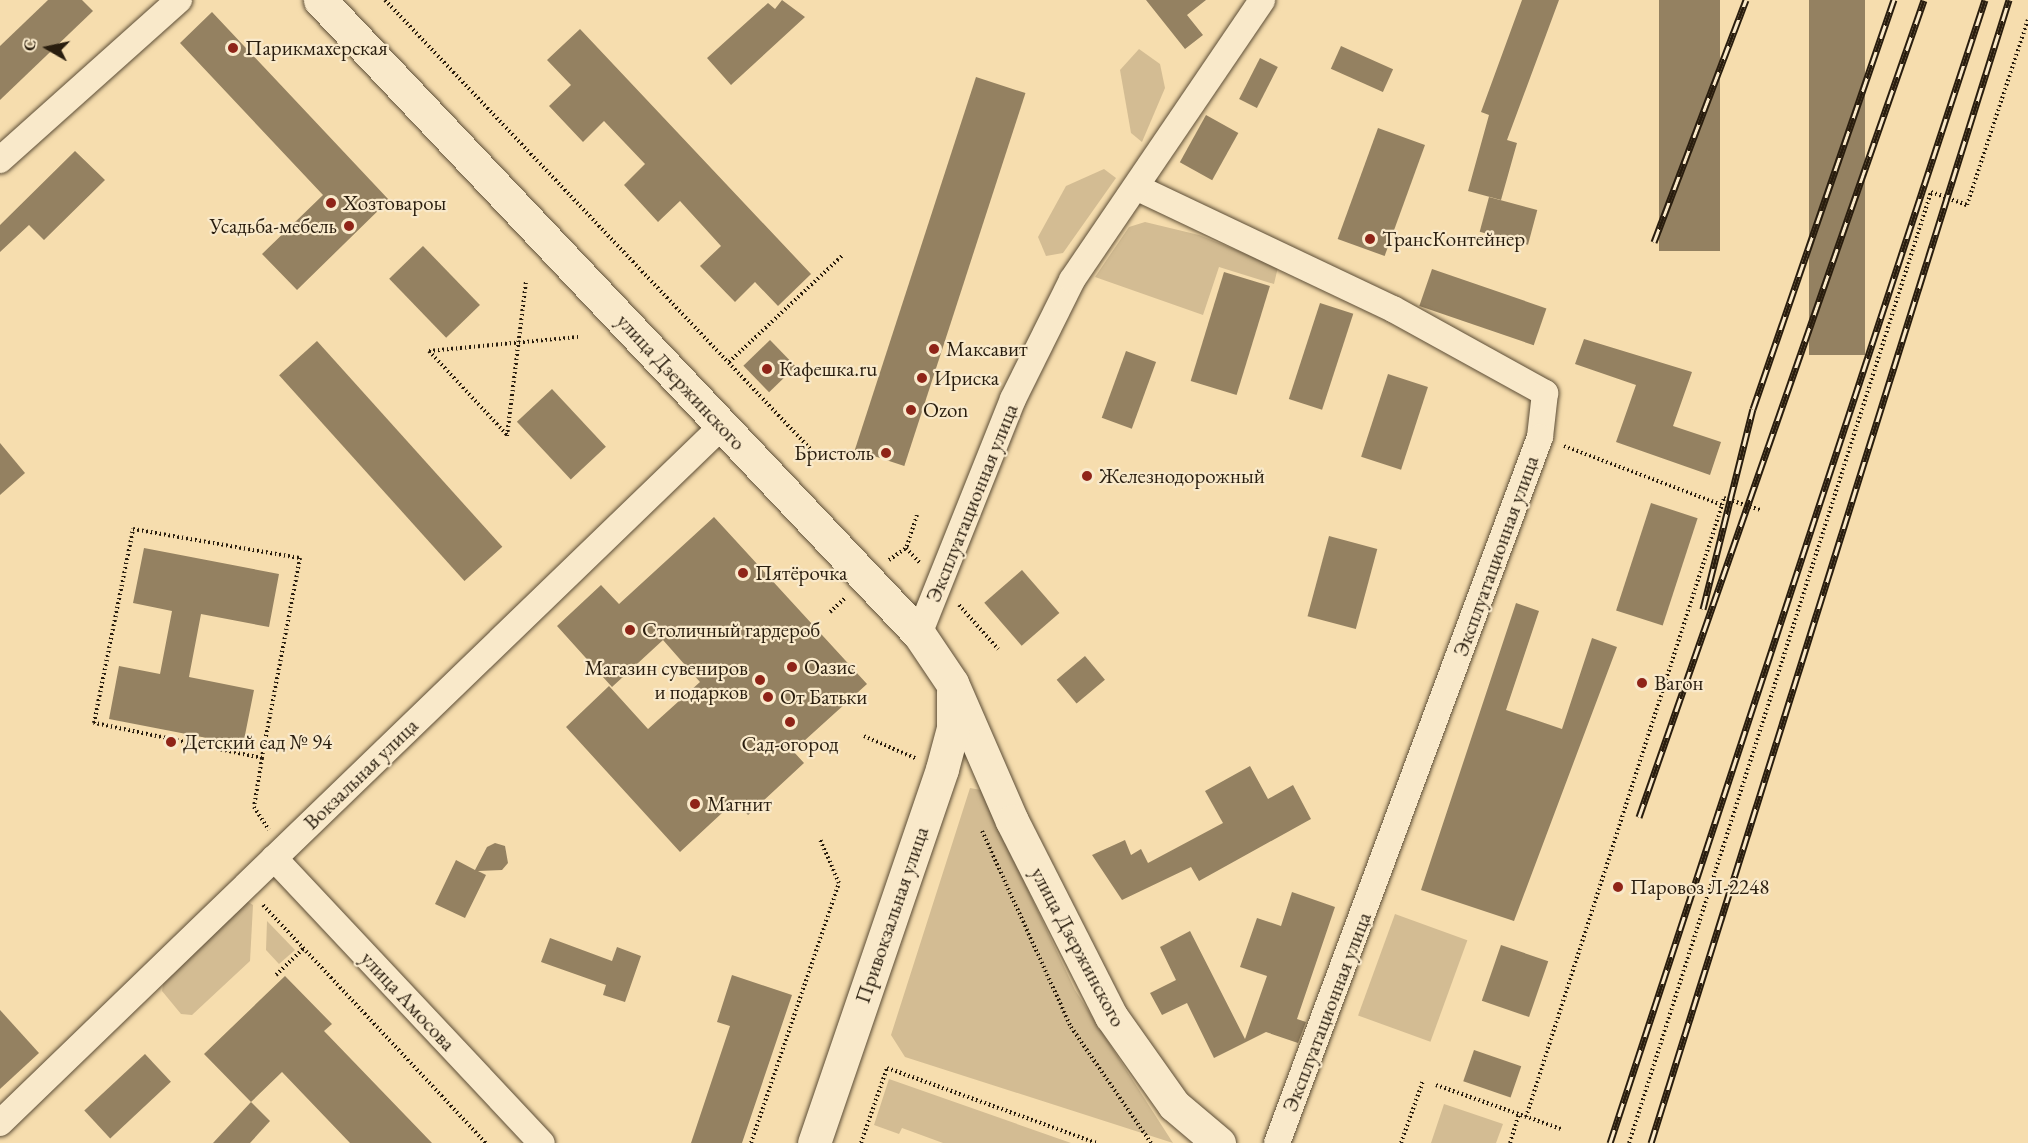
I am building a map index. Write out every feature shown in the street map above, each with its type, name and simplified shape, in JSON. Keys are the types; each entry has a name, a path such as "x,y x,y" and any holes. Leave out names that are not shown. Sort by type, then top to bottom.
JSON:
{"street":[{"path":"0,159 179,0"},
{"name":"улица Дзержинского","path":"320,0 919,634 952,683 1000,792 1111,1016 1174,1105 1220,1143"},
{"name":"Эксплуатационная улица","path":"919,634 1013,399 1072,280 1138,188 1262,0"},
{"name":"Эксплуатационная улица","path":"1138,188 1393,309 1545,393 1540,436 1277,1143"},
{"name":"Вокзальная улица","path":"0,1123 722,426"},
{"name":"Привокзальная улица","path":"814,1143 941,773 953,728 952,683"},
{"path":"941,773 971,773 1000,792"},
{"name":"улица Амосова","path":"280,852 542,1143"}],"path":[{"path":"385,0 816,455"},
{"path":"1629,1143 1931,192 1967,205 2028,20"},
{"path":"729,362 842,256"},
{"path":"526,282 520,340 507,436 429,351 520,340 578,337"},
{"path":"1540,436 1722,505"},
{"path":"1526,1117 1724,498 1761,510"},
{"path":"262,758 94,723 133,529 300,558 254,807 280,852"},
{"path":"864,736 904,750 941,773"},
{"path":"976,819 1071,1027 1151,1143"},
{"path":"752,1143 839,883 820,839"},
{"path":"262,903 486,1143"},
{"path":"276,975 304,947"},
{"path":"863,1142 887,1068 1097,1143"},
{"path":"1401,1143 1423,1081"},
{"path":"1436,1085 1562,1129"},
{"path":"1510,1143 1520,1114"}],"shaded area":[{"path":"1139,49 1160,64 1165,88 1142,142 1131,133 1120,70"},
{"path":"1104,169 1116,178 1063,253 1046,256 1038,237 1066,186"},
{"path":"1145,222 1199,235 1278,267 1274,284 1219,267 1203,315 1095,277 1129,227"},
{"path":"970,788 981,790 1075,990 1173,1143 905,1057 891,1035"},
{"path":"245,900 253,905 250,961 192,1015 181,1014 162,991 164,979"},
{"path":"1395,914 1467,940 1430,1042 1358,1015"},
{"path":"267,921 295,950 279,964 266,950"},
{"path":"889,1079 1071,1143 943,1143 902,1128 899,1134 874,1125"},
{"path":"1444,1104 1503,1124 1496,1143 1431,1143"}],"building":[{"path":"48,0 82,0 93,11 0,100 0,46"},
{"path":"782,0 805,17 731,85 707,58 768,3 775,9"},
{"path":"1146,0 1206,0 1187,15 1203,35 1185,49"},
{"path":"1522,0 1559,0 1507,140 1517,143 1501,200 1468,191 1489,115 1481,112"},
{"path":"1659,0 1720,0 1720,251 1659,251"},
{"path":"1809,0 1865,0 1865,355 1809,355"},
{"path":"212,12 389,200 297,290 262,254 323,195 180,43"},
{"path":"580,29 811,274 778,306 755,282 735,302 700,266 721,246 680,201 658,222 624,185 645,164 604,121 583,142 549,106 571,85 547,60"},
{"path":"1341,46 1393,69 1383,92 1331,69"},
{"path":"1260,58 1278,67 1257,108 1239,99"},
{"path":"976,77 1025,93 904,466 855,450"},
{"path":"1206,115 1238,133 1212,180 1180,162"},
{"path":"1378,128 1425,145 1385,256 1338,239"},
{"path":"75,151 105,180 44,240 29,225 0,252 0,225"},
{"path":"1489,197 1537,210 1528,245 1480,232"},
{"path":"423,246 480,305 446,338 389,279"},
{"path":"1432,269 1546,308 1534,345 1419,306"},
{"path":"1224,272 1270,286 1237,395 1191,381"},
{"path":"1320,303 1353,314 1322,410 1289,399"},
{"path":"1584,339 1692,372 1673,426 1721,442 1710,475 1616,442 1636,385 1575,364"},
{"path":"770,340 796,367 769,392 743,366"},
{"path":"317,341 502,547 464,581 279,375"},
{"path":"1126,351 1156,362 1132,429 1102,418"},
{"path":"1388,374 1428,387 1401,470 1361,457"},
{"path":"552,389 606,447 571,480 517,422"},
{"path":"0,443 25,473 0,495"},
{"path":"1651,503 1698,518 1663,626 1616,610"},
{"path":"714,517 867,684 793,751 804,763 748,815 736,800 680,852 566,727 609,686 648,729 700,682 663,640 612,687 557,626 601,585 619,604"},
{"path":"1329,536 1377,549 1356,629 1308,616"},
{"path":"144,548 279,574 269,627 201,614 189,677 254,690 243,745 109,719 119,666 160,674 172,611 133,603"},
{"path":"1022,570 1059,613 1022,646 984,603"},
{"path":"1516,603 1539,611 1506,710 1562,729 1592,638 1617,647 1514,921 1421,890"},
{"path":"1085,656 1105,680 1077,704 1057,680"},
{"path":"1250,766 1268,799 1293,785 1311,819 1199,881 1191,867 1122,900 1092,855 1125,840 1131,855 1141,849 1148,863 1223,823 1205,791"},
{"path":"495,843 505,846 508,863 502,870 478,871 486,875 465,918 435,904 456,860 475,870 487,847"},
{"path":"1292,892 1335,907 1297,1019 1306,1022 1298,1043 1266,1032 1214,1058 1187,1003 1162,1015 1150,993 1176,980 1160,947 1190,931 1245,1039 1267,976 1240,967 1257,918 1281,926"},
{"path":"550,938 612,961 617,947 641,956 625,1002 603,995 606,985 541,962"},
{"path":"1501,945 1548,961 1529,1017 1482,1001"},
{"path":"732,975 792,995 742,1143 691,1143 730,1026 717,1022"},
{"path":"285,976 332,1024 324,1031 432,1143 350,1143 282,1072 251,1102 204,1054"},
{"path":"0,1010 39,1053 0,1089"},
{"path":"1474,1050 1521,1066 1511,1097 1463,1081"},
{"path":"145,1054 171,1082 110,1138 84,1111"},
{"path":"251,1102 270,1121 250,1143 213,1143"}],"railway":[{"path":"1654,242 1746,0"},
{"path":"1703,609 1753,409 1894,0"},
{"path":"1639,817 1924,0"},
{"path":"1610,1143 1985,0"},
{"path":"1651,1143 2009,0"}],"place":[{"name":"Парикмахерская","path":"233,48"},
{"name":"Хозтовароы","path":"331,203"},
{"name":"Усадьба-мебель","path":"349,226"},
{"name":"ТрансКонтейнер","path":"1370,239"},
{"name":"Максавит","path":"934,349"},
{"name":"Кафешка.ru","path":"767,369"},
{"name":"Ириска","path":"922,378"},
{"name":"Ozon","path":"911,410"},
{"name":"Бристоль","path":"886,453"},
{"name":"Железнодорожный","path":"1087,476"},
{"name":"Пятёрочка","path":"743,573"},
{"name":"Столичный гардероб","path":"630,630"},
{"name":"Оазис","path":"792,667"},
{"name":"Магазин сувениров и подарков","path":"760,680"},
{"name":"Вагон","path":"1642,683"},
{"name":"От Батьки","path":"768,697"},
{"name":"Сад-огород","path":"790,722"},
{"name":"Детский сад № 94","path":"171,742"},
{"name":"Магнит","path":"695,804"},
{"name":"Паровоз Л-2248","path":"1618,887"}]}
